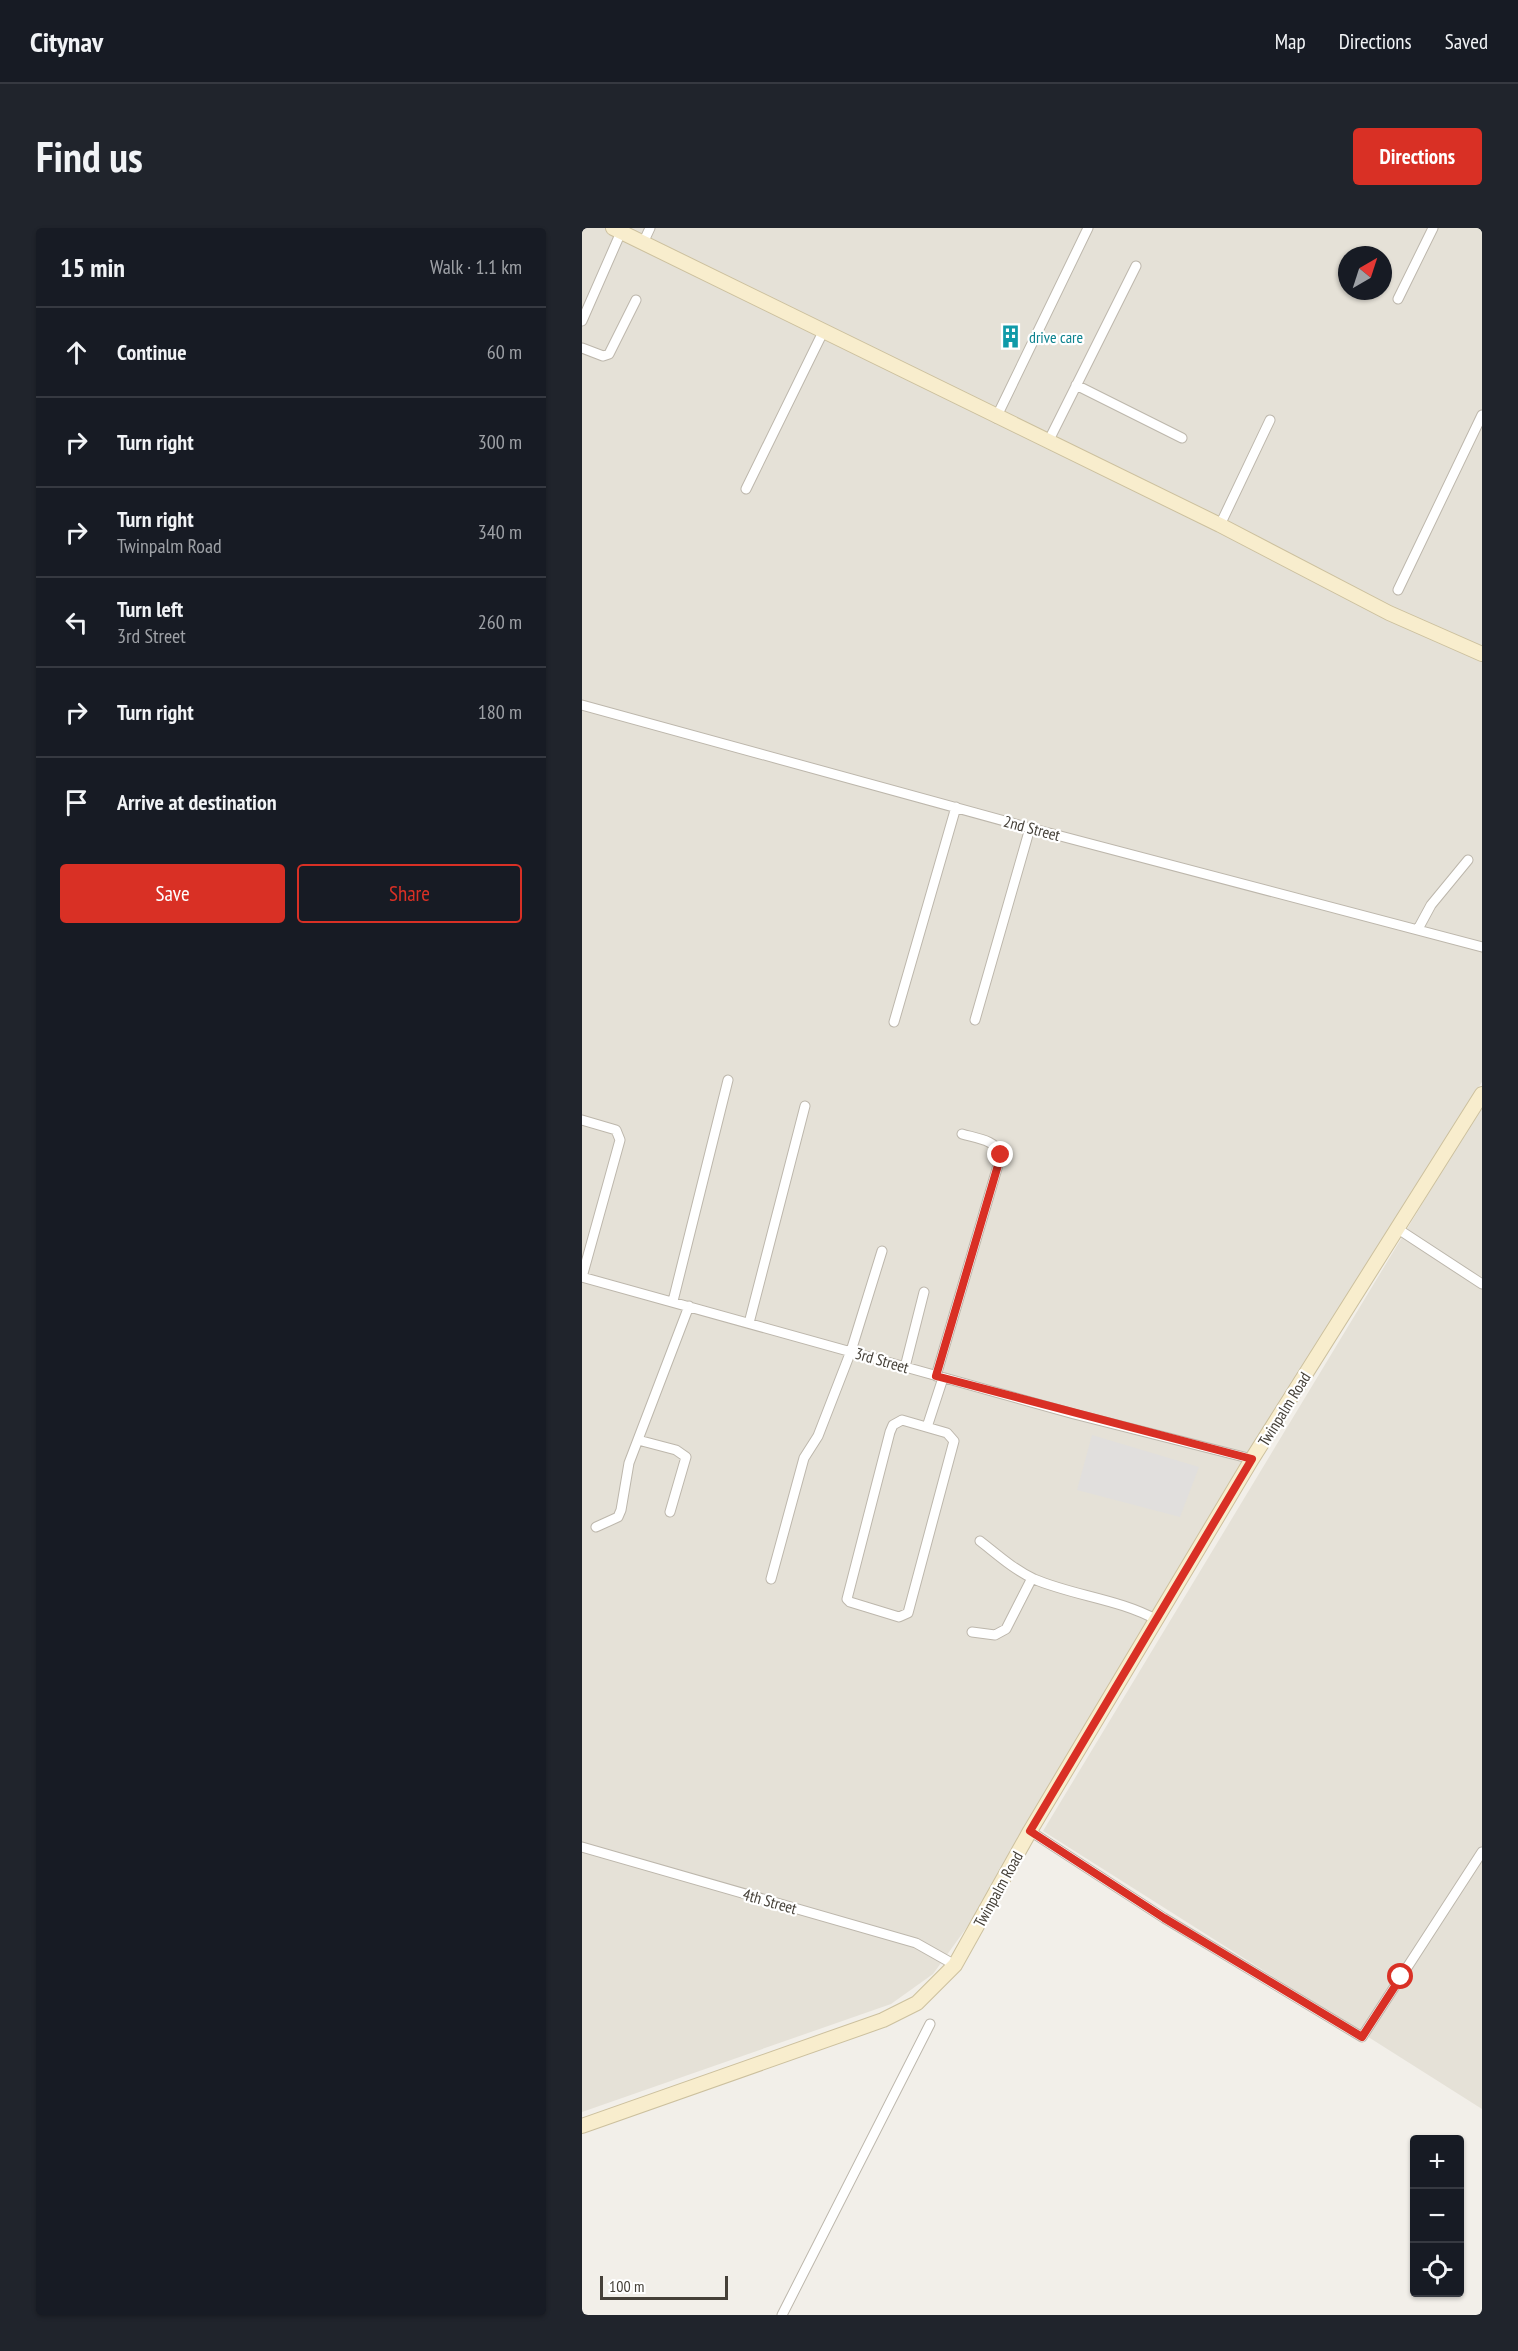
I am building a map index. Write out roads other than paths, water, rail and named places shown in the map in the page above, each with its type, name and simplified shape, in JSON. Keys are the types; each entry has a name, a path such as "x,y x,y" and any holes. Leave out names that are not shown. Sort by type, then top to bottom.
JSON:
{"main road":[{"path":"617,230 996,418 1220,525 1389,613 1482,654"},
{"name":"Twinpalm Road","path":"582,2126 883,2020 917,2003 955,1965 1030,1831 1252,1459 1482,1094"}],"street":[{"path":"643,243 650,228"},
{"path":"996,418 1088,228"},
{"path":"1398,299 1433,228"},
{"path":"582,321 617,230"},
{"path":"1048,442 1136,266"},
{"path":"582,348 603,356 609,354 636,300"},
{"path":"746,489 823,332"},
{"path":"1076,385 1182,438"},
{"path":"1398,590 1482,416"},
{"path":"1220,525 1270,420"},
{"name":"2nd Street","path":"582,705 1030,828 1482,947"},
{"path":"894,1022 956,807"},
{"path":"975,1020 1030,828"},
{"path":"1418,929 1431,905 1468,860"},
{"path":"673,1301 728,1080"},
{"path":"750,1323 805,1107"},
{"path":"582,1120 616,1130 620,1140 582,1277"},
{"path":"927,1427 1001,1155 999,1150 990,1143 962,1134"},
{"path":"1398,1229 1482,1284"},
{"path":"771,1579 804,1458 818,1436 851,1351 882,1251"},
{"name":"3rd Street","path":"582,1277 940,1377 1252,1459"},
{"path":"905,1367 924,1292"},
{"path":"596,1527 618,1517 621,1510 629,1463 689,1306"},
{"path":"902,1420 927,1427 946,1433 954,1441 908,1613 905,1617 899,1617 850,1602 848,1593 893,1425 902,1420"},
{"path":"638,1440 676,1450 686,1457 670,1512"},
{"path":"980,1541 1012,1568 1032,1578 1139,1610 1157,1620"},
{"path":"972,1632 995,1635 1006,1629 1032,1578"},
{"path":"1030,1831 1164,1918 1362,2037 1482,1852"},
{"name":"4th Street","path":"582,1847 916,1943 955,1965"},
{"path":"782,2315 930,2024"}],"place":[{"name":"drive care","path":"1011,337"}]}
